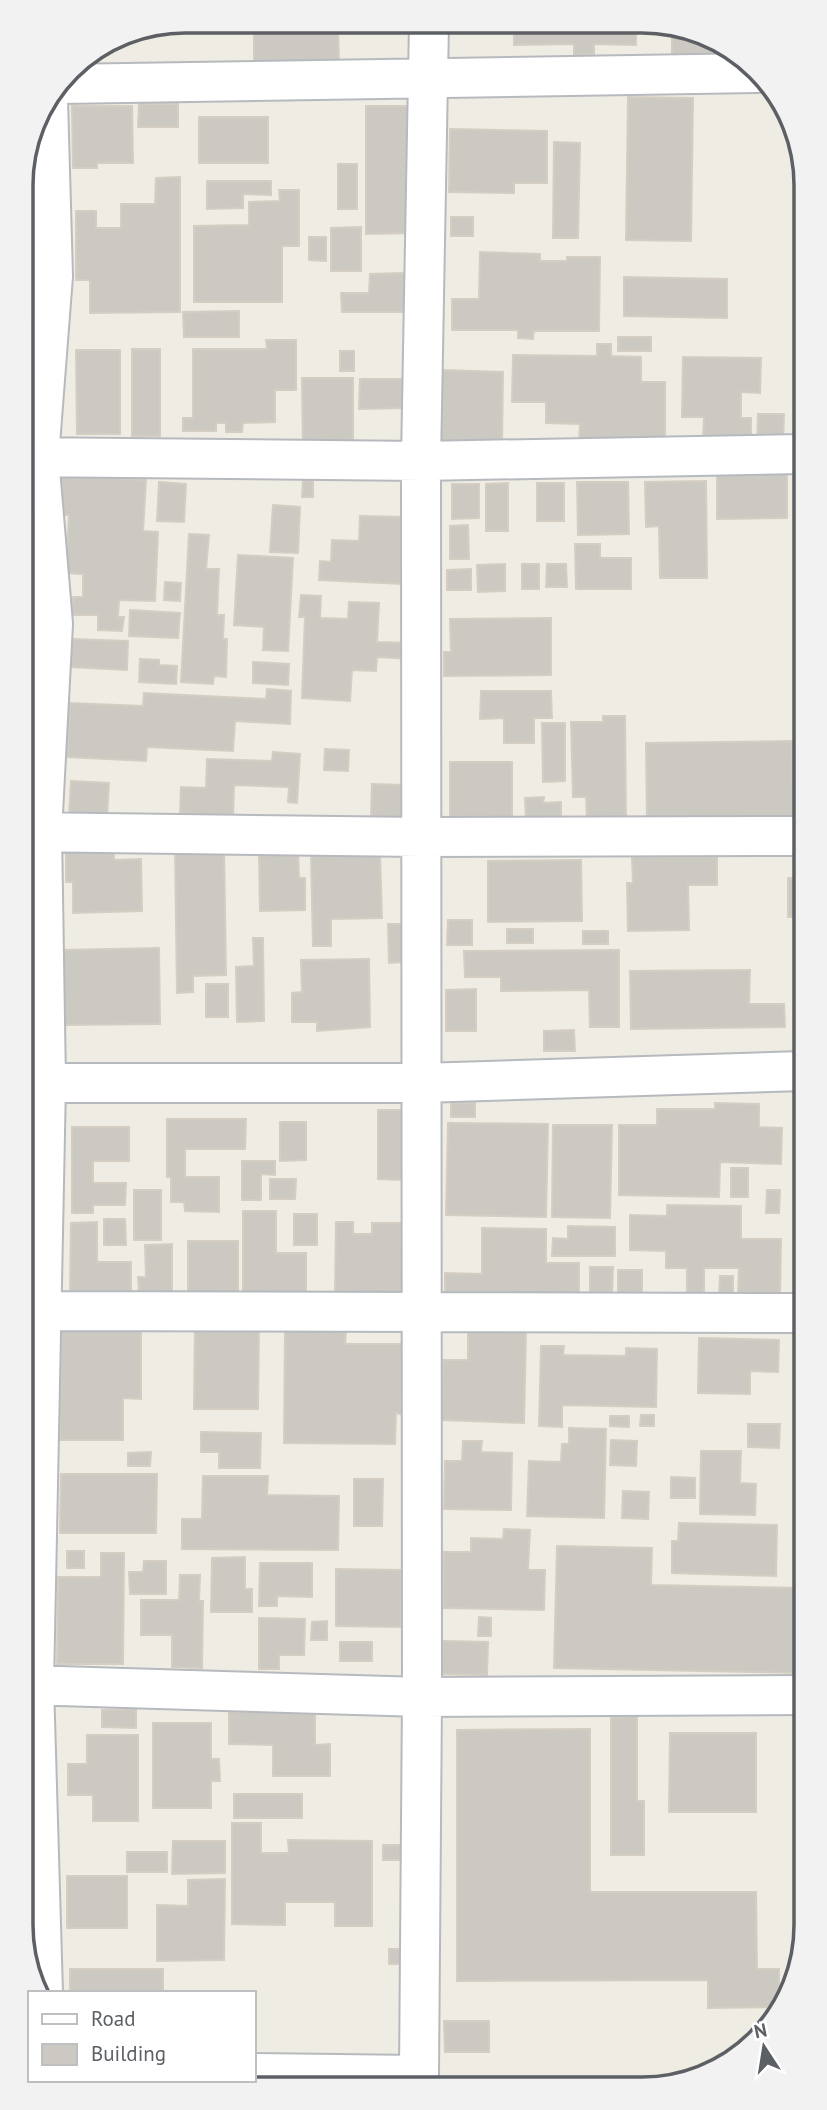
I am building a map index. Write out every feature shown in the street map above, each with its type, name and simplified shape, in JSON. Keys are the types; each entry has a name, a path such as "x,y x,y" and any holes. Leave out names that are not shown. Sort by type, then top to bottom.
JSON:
{"street":[{"path":"256,2073 419,2075 422,1697 421,461 429,33"},
{"path":"73,84 744,73"},
{"path":"34,427 53,276 49,119"},
{"path":"34,457 421,461 794,454"},
{"path":"34,485 53,624 34,825"},
{"path":"34,832 420,837 794,836"},
{"path":"33,1375 34,905"},
{"path":"35,1083 421,1083 793,1071"},
{"path":"34,1311 793,1314"},
{"path":"33,1684 422,1697 793,1695"},
{"path":"33,1758 42,1976"}],"building":[{"path":"514,33 636,33 636,45 594,44 594,54 574,55 574,44 514,45"},
{"path":"254,34 338,34 339,61 254,62"},
{"path":"672,36 691,41 727,59 672,61"},
{"path":"628,97 693,98 691,241 626,240"},
{"path":"139,104 178,104 178,127 138,127"},
{"path":"72,106 132,106 133,163 97,163 97,168 73,168"},
{"path":"366,106 418,106 419,233 366,234"},
{"path":"199,117 268,117 268,163 199,163"},
{"path":"450,129 547,131 547,183 514,183 514,193 449,192"},
{"path":"554,142 580,143 578,238 553,238"},
{"path":"338,164 357,164 357,209 338,209"},
{"path":"180,177 180,312 90,313 90,280 76,280 76,211 96,211 96,228 121,228 121,204 155,204 156,178"},
{"path":"207,181 271,181 271,195 243,194 243,208 207,209"},
{"path":"279,190 299,190 299,246 282,246 282,302 194,302 194,226 249,225 249,202 280,201"},
{"path":"451,217 473,217 473,236 451,236"},
{"path":"361,227 361,271 331,271 331,228"},
{"path":"309,237 326,237 326,261 309,260"},
{"path":"480,252 540,254 540,261 567,261 567,257 600,257 599,331 534,331 533,339 518,338 518,330 452,330 452,299 479,299"},
{"path":"34,271 34,271 34,349"},
{"path":"404,273 404,312 342,312 341,293 369,293 370,274"},
{"path":"624,277 727,279 727,318 624,316"},
{"path":"239,311 239,337 184,337 183,312"},
{"path":"618,337 651,337 651,351 618,351"},
{"path":"266,340 296,340 296,390 275,390 275,422 243,423 242,432 226,432 226,423 216,423 216,431 183,431 183,418 193,418 193,349 267,349"},
{"path":"597,344 611,344 611,356 641,357 641,382 665,382 665,442 579,441 580,424 546,423 546,402 512,402 513,355 597,356"},
{"path":"132,349 160,349 160,436 132,436"},
{"path":"76,350 120,350 120,434 77,434"},
{"path":"340,351 354,351 354,371 340,371"},
{"path":"683,357 761,358 760,393 741,392 741,418 751,418 751,442 703,441 704,417 682,417"},
{"path":"442,370 503,372 502,443 441,442"},
{"path":"302,378 353,378 353,448 303,449"},
{"path":"360,379 406,379 406,408 359,409"},
{"path":"758,414 784,414 783,443 757,443"},
{"path":"717,468 787,468 787,518 717,519"},
{"path":"61,474 146,480 143,531 158,532 155,601 119,600 118,617 124,617 122,631 98,630 98,615 72,615 73,597 83,597 83,574 66,573 69,515 60,515"},
{"path":"303,481 313,481 313,497 302,497"},
{"path":"706,481 707,578 660,578 659,526 646,527 645,482"},
{"path":"159,482 186,484 184,522 157,521"},
{"path":"577,482 628,482 629,534 578,535"},
{"path":"508,483 508,531 486,531 486,484"},
{"path":"537,483 564,483 564,521 537,521"},
{"path":"452,484 479,484 479,518 452,519"},
{"path":"273,505 300,507 298,553 270,552"},
{"path":"360,516 406,517 403,584 319,580 320,561 331,562 332,540 359,541"},
{"path":"468,525 469,559 450,559 450,526"},
{"path":"189,534 209,535 206,569 219,569 217,615 224,615 223,639 227,639 226,677 214,676 213,684 181,682"},
{"path":"575,544 600,544 600,558 631,558 631,589 576,589"},
{"path":"238,555 293,558 288,651 263,650 264,627 234,625"},
{"path":"505,564 505,591 478,592 477,565"},
{"path":"522,564 539,564 539,589 522,589"},
{"path":"547,564 566,564 567,587 546,587"},
{"path":"471,569 471,590 447,590 447,570"},
{"path":"165,582 181,583 180,601 164,600"},
{"path":"301,595 321,596 320,618 348,619 349,602 379,603 377,642 410,643 410,659 377,657 376,671 352,670 350,701 302,698 305,617 299,617"},
{"path":"130,610 180,613 178,638 129,636"},
{"path":"551,618 551,675 444,676 444,652 451,652 450,619"},
{"path":"72,639 128,641 127,670 71,667"},
{"path":"140,659 159,660 159,665 177,666 176,684 139,682"},
{"path":"253,662 289,664 288,685 253,683"},
{"path":"267,689 291,691 290,724 235,721 233,751 147,747 146,761 67,757 70,703 143,706 144,693 266,699"},
{"path":"481,691 551,691 552,718 534,718 534,743 504,743 504,718 480,719"},
{"path":"603,716 625,716 626,820 587,820 586,797 573,797 571,722 603,722"},
{"path":"542,723 565,723 565,781 543,782"},
{"path":"792,741 793,821 647,823 646,743"},
{"path":"325,749 349,750 348,771 324,770"},
{"path":"273,752 300,754 297,803 288,802 289,787 234,785 233,817 180,815 181,787 206,788 207,759 272,761"},
{"path":"450,762 512,762 512,819 450,820"},
{"path":"71,781 109,783 107,817 69,815"},
{"path":"372,784 404,785 402,818 371,817"},
{"path":"544,797 543,803 561,802 561,820 526,820 525,798"},
{"path":"224,847 226,975 193,976 193,992 177,993 175,848"},
{"path":"114,851 114,860 141,859 142,911 73,913 73,882 66,882 66,853"},
{"path":"298,852 299,878 305,878 305,910 260,911 259,853"},
{"path":"380,853 382,918 331,919 331,946 313,946 311,854"},
{"path":"632,857 717,857 717,885 688,885 689,930 628,931 627,883 633,883"},
{"path":"581,860 582,921 488,922 488,861"},
{"path":"788,878 794,878 794,917 788,917"},
{"path":"448,920 472,920 472,945 447,945"},
{"path":"388,924 402,924 402,962 389,963"},
{"path":"507,929 533,929 533,943 507,943"},
{"path":"583,931 608,931 608,944 583,944"},
{"path":"253,938 263,938 264,1021 237,1022 236,967 254,966"},
{"path":"159,948 160,1024 63,1025 61,950"},
{"path":"619,950 619,1027 590,1027 589,990 501,991 501,977 465,977 464,951"},
{"path":"369,959 370,1027 317,1031 317,1022 292,1022 292,993 302,992 301,960"},
{"path":"750,970 749,1004 784,1004 785,1027 631,1029 630,971"},
{"path":"206,984 228,984 228,1017 206,1017"},
{"path":"476,989 476,1031 446,1031 446,990"},
{"path":"574,1030 575,1051 544,1051 544,1031"},
{"path":"451,1103 475,1103 475,1117 451,1117"},
{"path":"715,1103 759,1104 759,1127 782,1128 781,1164 720,1162 719,1197 619,1195 619,1125 657,1125 657,1109 715,1109"},
{"path":"378,1110 403,1110 402,1180 378,1179"},
{"path":"167,1119 246,1119 245,1149 185,1149 185,1177 219,1177 219,1212 185,1211 184,1202 171,1202 171,1177 167,1177"},
{"path":"280,1122 306,1122 306,1160 280,1161"},
{"path":"448,1123 548,1124 546,1217 446,1215"},
{"path":"553,1125 612,1125 610,1218 552,1217"},
{"path":"72,1127 129,1127 129,1161 93,1161 93,1183 126,1183 125,1205 93,1205 93,1213 72,1213"},
{"path":"242,1161 275,1161 275,1175 261,1174 261,1200 242,1200"},
{"path":"731,1168 748,1168 748,1197 731,1197"},
{"path":"270,1179 296,1179 295,1199 270,1199"},
{"path":"134,1190 161,1190 161,1240 134,1240"},
{"path":"767,1190 780,1190 779,1213 766,1213"},
{"path":"667,1205 741,1206 741,1239 781,1239 780,1297 738,1296 739,1268 704,1268 704,1297 687,1297 687,1268 666,1268 666,1251 630,1250 630,1215 667,1216"},
{"path":"243,1211 276,1211 276,1253 306,1253 306,1293 243,1293"},
{"path":"294,1214 317,1214 317,1245 294,1245"},
{"path":"104,1219 125,1219 126,1245 104,1245"},
{"path":"97,1222 97,1262 131,1262 131,1292 70,1292 71,1223"},
{"path":"336,1222 353,1222 353,1234 372,1234 372,1223 403,1223 403,1293 335,1293"},
{"path":"568,1226 615,1227 615,1256 552,1256 553,1238 568,1239"},
{"path":"482,1228 546,1229 546,1263 579,1263 579,1295 445,1293 445,1273 482,1274"},
{"path":"188,1241 238,1241 238,1292 188,1292"},
{"path":"172,1244 172,1292 139,1292 138,1277 146,1277 145,1245"},
{"path":"590,1267 613,1267 612,1293 590,1292"},
{"path":"618,1270 642,1270 642,1294 618,1293"},
{"path":"720,1276 733,1276 733,1297 719,1297"},
{"path":"195,1323 259,1323 258,1409 194,1409"},
{"path":"61,1326 141,1326 141,1399 123,1398 123,1440 60,1440"},
{"path":"468,1328 526,1329 524,1423 442,1420 443,1360 468,1360"},
{"path":"285,1331 346,1331 345,1344 402,1344 401,1414 396,1413 395,1444 284,1443"},
{"path":"699,1338 779,1340 778,1372 750,1371 750,1394 698,1393"},
{"path":"541,1346 564,1346 563,1355 626,1356 626,1348 657,1349 656,1407 562,1405 562,1427 539,1426"},
{"path":"641,1415 654,1415 654,1426 640,1426"},
{"path":"610,1416 629,1416 629,1427 610,1426"},
{"path":"748,1424 780,1424 779,1448 748,1447"},
{"path":"569,1428 606,1429 604,1518 527,1516 529,1461 561,1462 562,1444 569,1444"},
{"path":"201,1432 261,1433 260,1468 219,1468 219,1452 201,1452"},
{"path":"611,1440 637,1441 636,1466 610,1465"},
{"path":"463,1441 482,1441 481,1452 512,1453 511,1510 444,1509 445,1461 462,1461"},
{"path":"701,1451 741,1451 740,1483 756,1484 755,1515 700,1514"},
{"path":"151,1452 150,1466 128,1466 128,1453"},
{"path":"61,1474 157,1474 156,1533 60,1533"},
{"path":"203,1476 268,1476 267,1495 339,1496 338,1550 182,1549 182,1519 202,1519"},
{"path":"671,1477 695,1478 695,1498 671,1498"},
{"path":"354,1479 383,1479 382,1526 354,1526"},
{"path":"623,1491 649,1492 648,1519 622,1518"},
{"path":"679,1523 777,1525 776,1576 672,1573 672,1541 678,1541"},
{"path":"504,1529 530,1530 528,1570 545,1570 544,1610 443,1608 444,1552 471,1552 471,1538 503,1539"},
{"path":"557,1546 652,1548 651,1585 793,1588 793,1673 554,1668"},
{"path":"67,1551 84,1551 84,1568 67,1568"},
{"path":"101,1553 124,1553 123,1664 57,1664 58,1577 101,1577"},
{"path":"245,1557 245,1589 252,1589 252,1612 211,1612 212,1558"},
{"path":"144,1561 166,1561 166,1594 130,1594 129,1572 143,1572"},
{"path":"260,1563 312,1563 312,1597 277,1596 277,1606 259,1606"},
{"path":"336,1569 401,1570 401,1627 336,1626"},
{"path":"180,1575 200,1575 199,1601 203,1601 202,1668 172,1667 172,1635 141,1635 141,1600 179,1600"},
{"path":"479,1617 491,1618 491,1636 478,1636"},
{"path":"259,1618 305,1619 304,1655 279,1655 279,1669 259,1669"},
{"path":"327,1621 327,1640 311,1640 312,1622"},
{"path":"443,1641 488,1642 487,1675 442,1674"},
{"path":"340,1642 372,1642 372,1661 340,1661"},
{"path":"136,1709 136,1728 102,1727 102,1710"},
{"path":"229,1712 315,1712 315,1745 330,1744 330,1776 273,1776 273,1745 229,1744"},
{"path":"637,1716 637,1801 644,1801 644,1855 611,1855 611,1717"},
{"path":"153,1723 211,1723 211,1759 219,1759 220,1781 211,1781 211,1808 153,1808"},
{"path":"590,1729 590,1892 756,1892 757,1969 779,1969 779,1989 769,2007 708,2008 708,1980 457,1981 457,1730"},
{"path":"670,1733 756,1733 756,1812 669,1812"},
{"path":"87,1735 138,1735 138,1821 93,1821 93,1795 68,1795 68,1764 87,1764"},
{"path":"234,1794 302,1794 302,1818 234,1818"},
{"path":"232,1823 261,1823 261,1853 289,1853 288,1840 372,1841 372,1926 335,1926 335,1902 285,1902 285,1925 232,1924"},
{"path":"173,1841 225,1841 225,1873 172,1874"},
{"path":"383,1845 402,1845 401,1860 383,1860"},
{"path":"127,1852 167,1852 167,1872 127,1872"},
{"path":"67,1876 127,1876 127,1928 67,1928"},
{"path":"225,1879 224,1960 157,1961 157,1905 188,1906 188,1880"},
{"path":"389,1949 404,1949 404,1964 389,1964"},
{"path":"70,1969 163,1969 163,1991 70,1991"},
{"path":"444,2021 489,2021 489,2052 445,2052"}]}
